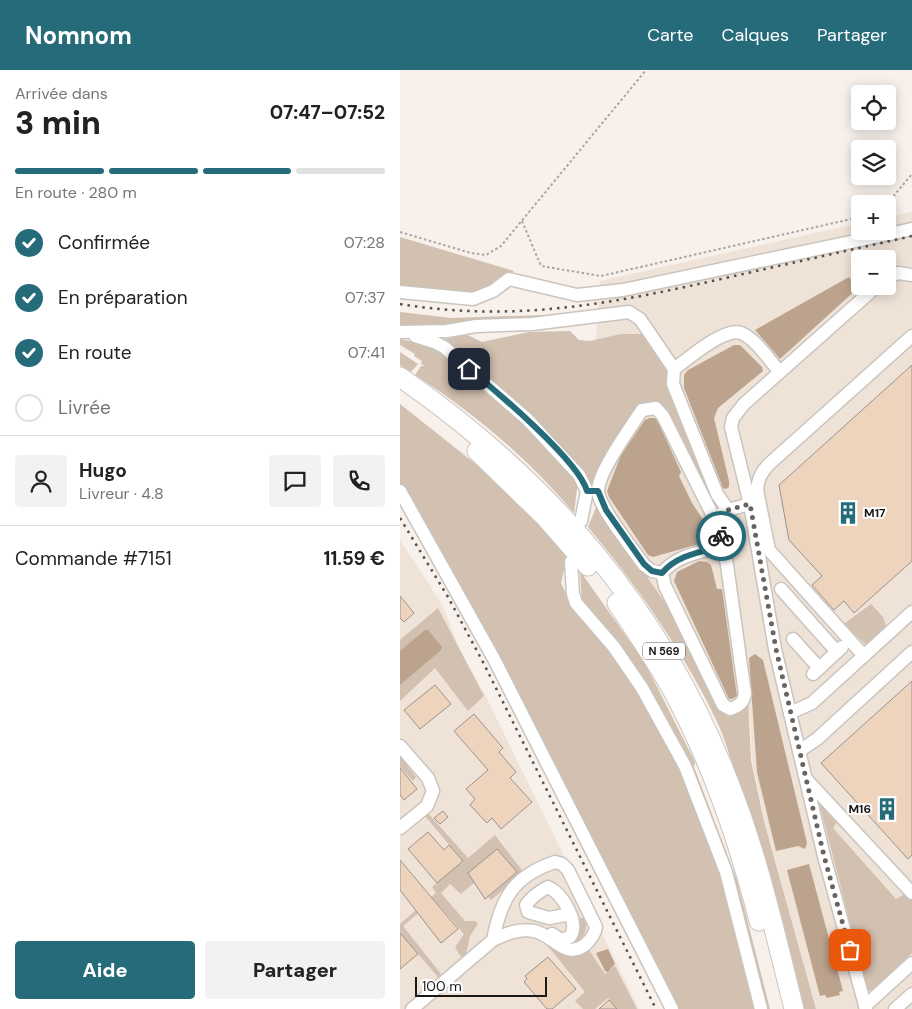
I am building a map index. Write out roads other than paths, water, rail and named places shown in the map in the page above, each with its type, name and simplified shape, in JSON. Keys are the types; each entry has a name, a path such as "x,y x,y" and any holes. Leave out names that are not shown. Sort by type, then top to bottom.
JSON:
{"highway":[{"name":"N 569","path":"400,377 473,430 516,468 556,508 623,589 658,641 711,738 733,793 767,900 794,1009"},
{"name":"N 569","path":"400,392 466,441 539,510 614,599 647,649 674,693 718,791 752,894 780,1009"}],"street":[{"path":"400,292 473,299 493,291 509,279 541,288 586,296 623,290 912,229"},
{"path":"896,274 912,275"},
{"path":"867,295 744,404 733,418 731,427 750,504 776,649 790,713 865,1008 912,963"},
{"path":"400,332 447,331 476,326 532,324 629,312 640,319 674,369 673,384 682,410 717,494 728,510"},
{"path":"400,332 434,342 444,347 527,419 580,475 644,564 652,571 662,573"},
{"path":"674,369 721,336 737,333 742,334 760,349 779,371"},
{"path":"864,656 769,550 757,490 758,482 768,465 912,336"},
{"path":"581,521 592,491 614,452 642,410 656,408 663,416 714,518 723,546 736,616 745,694 744,701 737,707 730,708 723,705 671,600 662,573"},
{"path":"400,491 494,659 672,1009"},
{"path":"714,518 728,510 750,504"},
{"path":"662,573 668,565 681,558 723,546"},
{"path":"571,562 573,594 576,603 614,647 642,688 685,766 726,872 761,1009"},
{"path":"781,589 837,652"},
{"path":"790,713 812,703 912,612"},
{"path":"793,639 816,671 850,640"},
{"path":"799,751 817,739 912,652"},
{"path":"400,746 428,778 433,791 427,806 400,828"},
{"path":"806,778 912,893"},
{"path":"493,940 501,904 509,893 528,874 555,862 562,864 568,870 593,920 595,933 587,943 572,950 562,949 542,933"},
{"path":"412,1009 493,940 542,933 552,934 561,940 570,937 574,928 570,914"},
{"path":"895,1009 912,994"}],"railway":[{"path":"400,304 444,309 526,311 606,302 647,295 912,236"},
{"path":"400,518 448,597 484,664 656,1009"}],"place":[{"name":"M17","path":"848,513"},
{"name":"M16","path":"887,809"}]}
